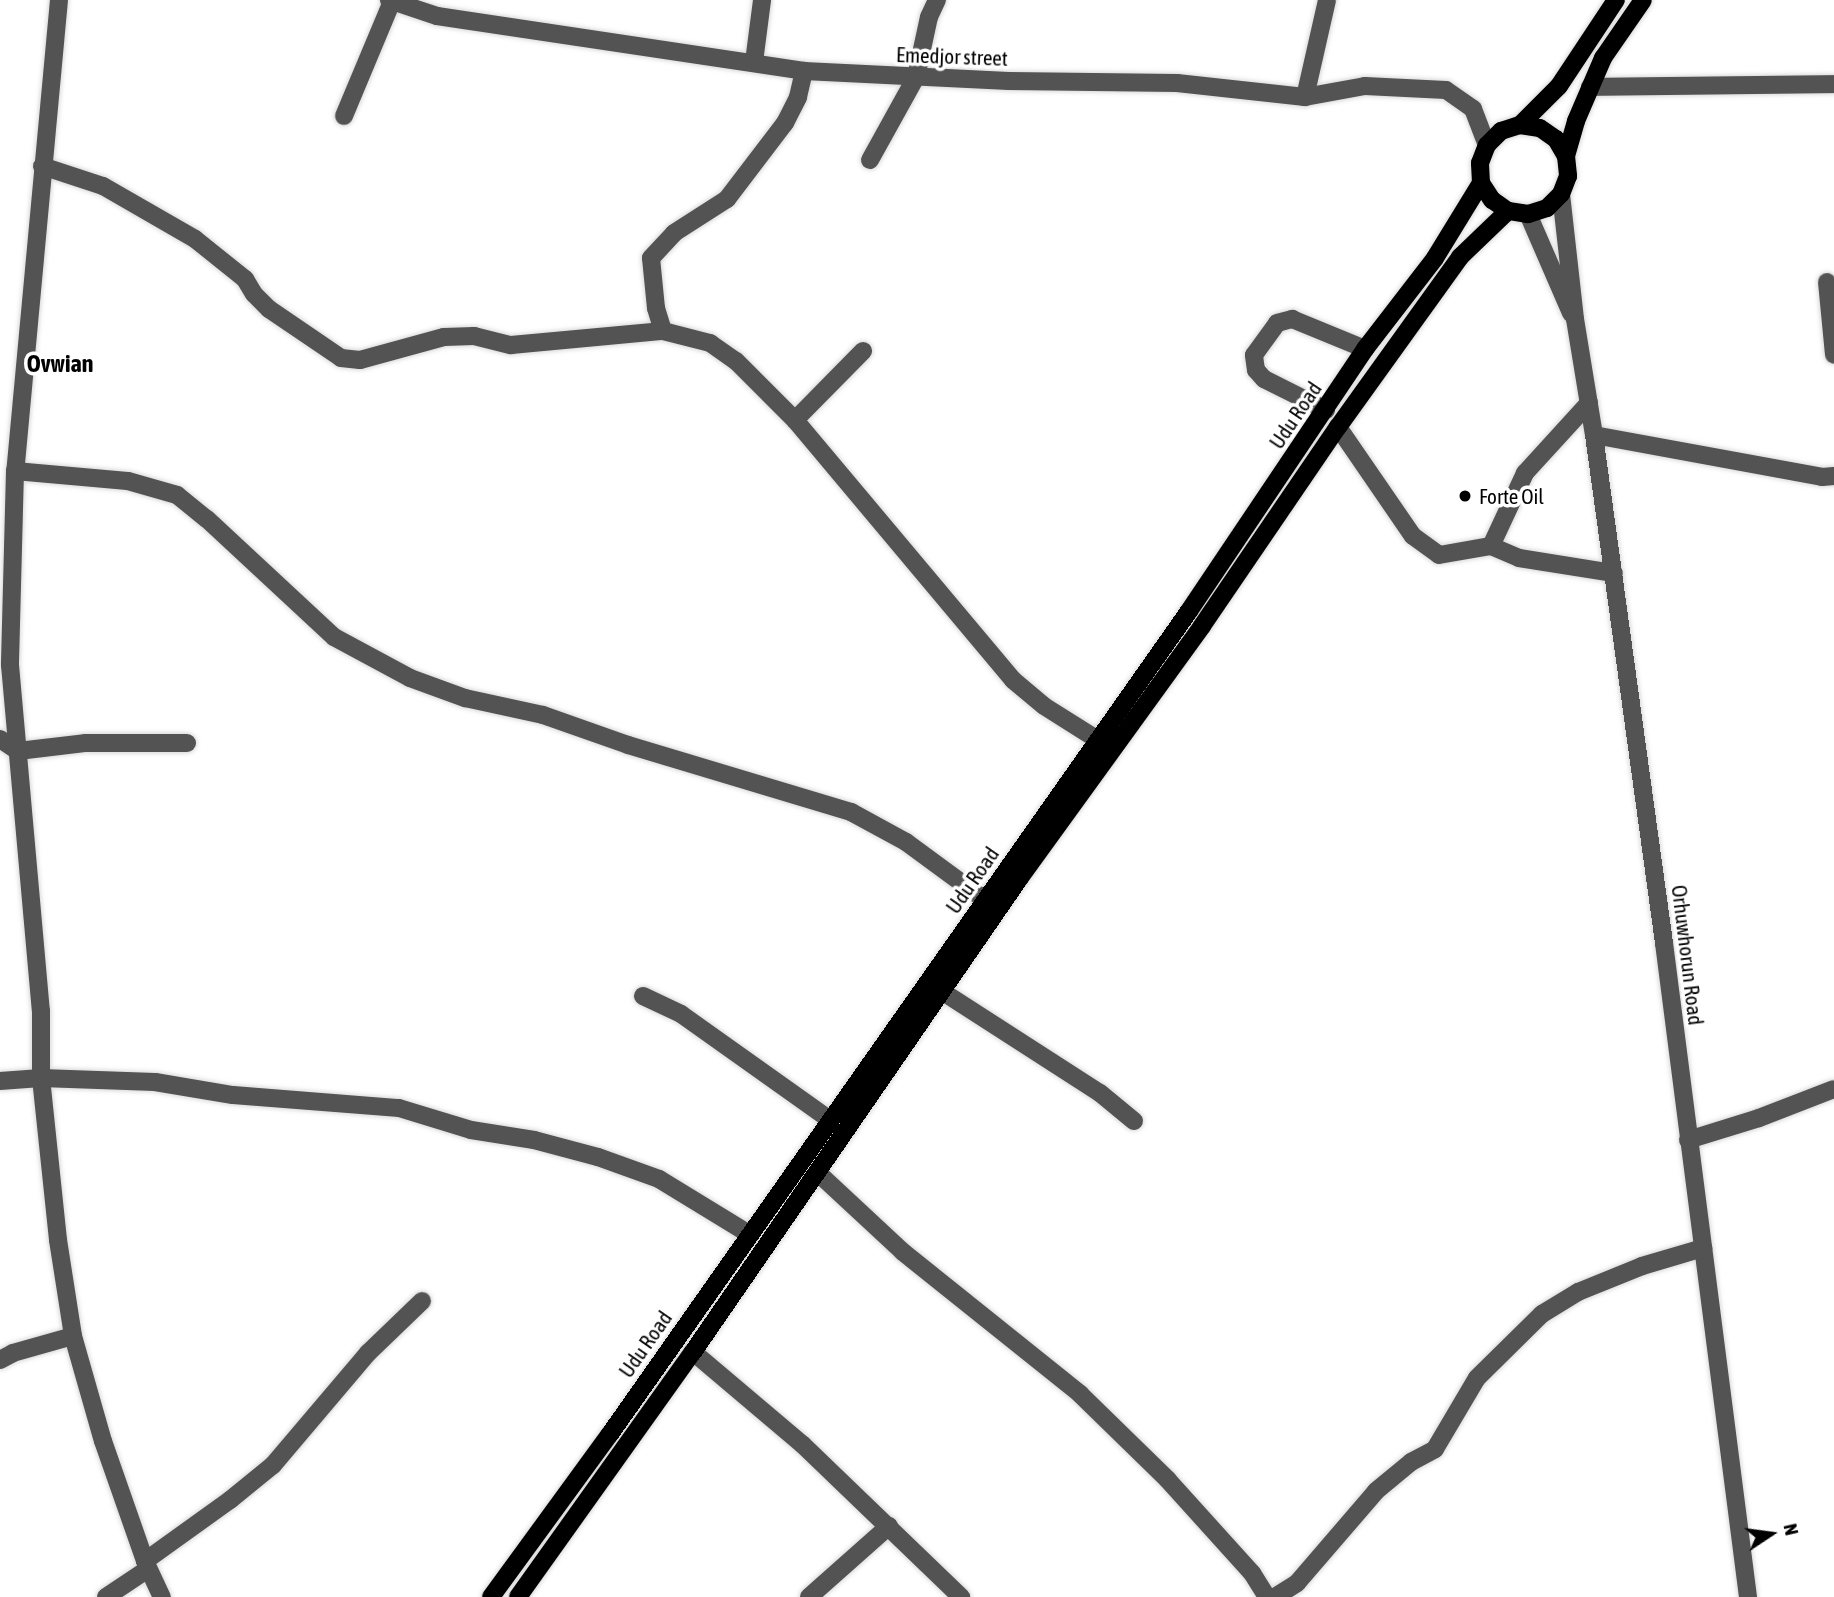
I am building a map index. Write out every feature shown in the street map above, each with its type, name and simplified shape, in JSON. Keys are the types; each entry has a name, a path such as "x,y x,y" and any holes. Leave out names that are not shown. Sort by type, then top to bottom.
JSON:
{"main road":[{"path":"1520,125 1559,86 1616,0"},
{"path":"1566,156 1590,87 1604,58 1643,0"},
{"path":"1520,125 1540,128 1556,139 1566,156 1568,176 1561,194 1547,208 1528,214 1508,211 1492,200 1481,183 1480,163 1487,145 1501,131 1520,125"},
{"name":"Udu Road","path":"491,1597 610,1434 1098,740 1326,410 1365,349 1435,258 1481,183"},
{"name":"Udu Road","path":"518,1597 693,1352 1338,427 1460,257 1508,211"}],"street":[{"path":"60,0 42,166 15,471 10,666 41,1011 41,1078 58,1240 73,1336 103,1441 146,1565 162,1597"},
{"path":"754,62 762,0"},
{"path":"870,160 916,77 929,18 937,0"},
{"path":"1305,97 1327,0"},
{"path":"344,116 390,1"},
{"name":"Emedjor street","path":"390,1 437,16 804,71 916,77 1177,83 1305,97 1364,86 1446,90 1473,109 1487,145"},
{"path":"663,331 656,308 651,258 674,233 727,199 785,123 798,97 804,71"},
{"path":"1590,87 1834,84"},
{"path":"42,166 103,186 195,239 246,279 254,294 268,309 341,359 360,360 444,337 474,336 511,345 663,331 710,343 736,361 795,420 1013,680 1044,706 1098,740"},
{"name":"Orhuwhorun Road","path":"1561,194 1574,319 1614,573 1748,1597"},
{"name":"Orhuwhorun Road","path":"1528,214 1562,297 1574,319"},
{"path":"1827,282 1834,355"},
{"path":"1326,410 1264,379 1256,370 1254,355 1277,323 1292,319 1365,349"},
{"path":"795,420 863,351"},
{"path":"1491,546 1525,473 1589,403"},
{"path":"1338,427 1413,536 1439,555 1491,546 1519,558 1614,573"},
{"path":"1594,435 1822,477 1834,476"},
{"path":"15,471 128,481 177,495 208,519 334,636 410,678 466,698 542,715 628,745 851,812 906,842 985,900"},
{"path":"0,739 18,751 85,743 187,743"},
{"path":"943,992 1100,1093 1134,1121"},
{"path":"643,996 681,1014 830,1120"},
{"path":"0,1080 41,1078 155,1082 233,1095 399,1108 471,1129 534,1140 598,1157 659,1179 749,1234"},
{"path":"1688,1140 1759,1118 1834,1089"},
{"path":"817,1172 902,1252 1080,1394 1167,1479 1252,1573 1267,1597"},
{"path":"1275,1597 1297,1583 1376,1491 1411,1462 1435,1449 1477,1378 1542,1314 1578,1292 1642,1266 1703,1248"},
{"path":"106,1597 273,1465 368,1353 422,1301"},
{"path":"0,1360 13,1353 73,1336"},
{"path":"693,1352 802,1444 961,1597"},
{"path":"809,1597 889,1526"}],"place":[{"name":"Forte Oil","path":"1465,496"}],"district":[{"name":"Ovwian","path":"60,364"}]}
